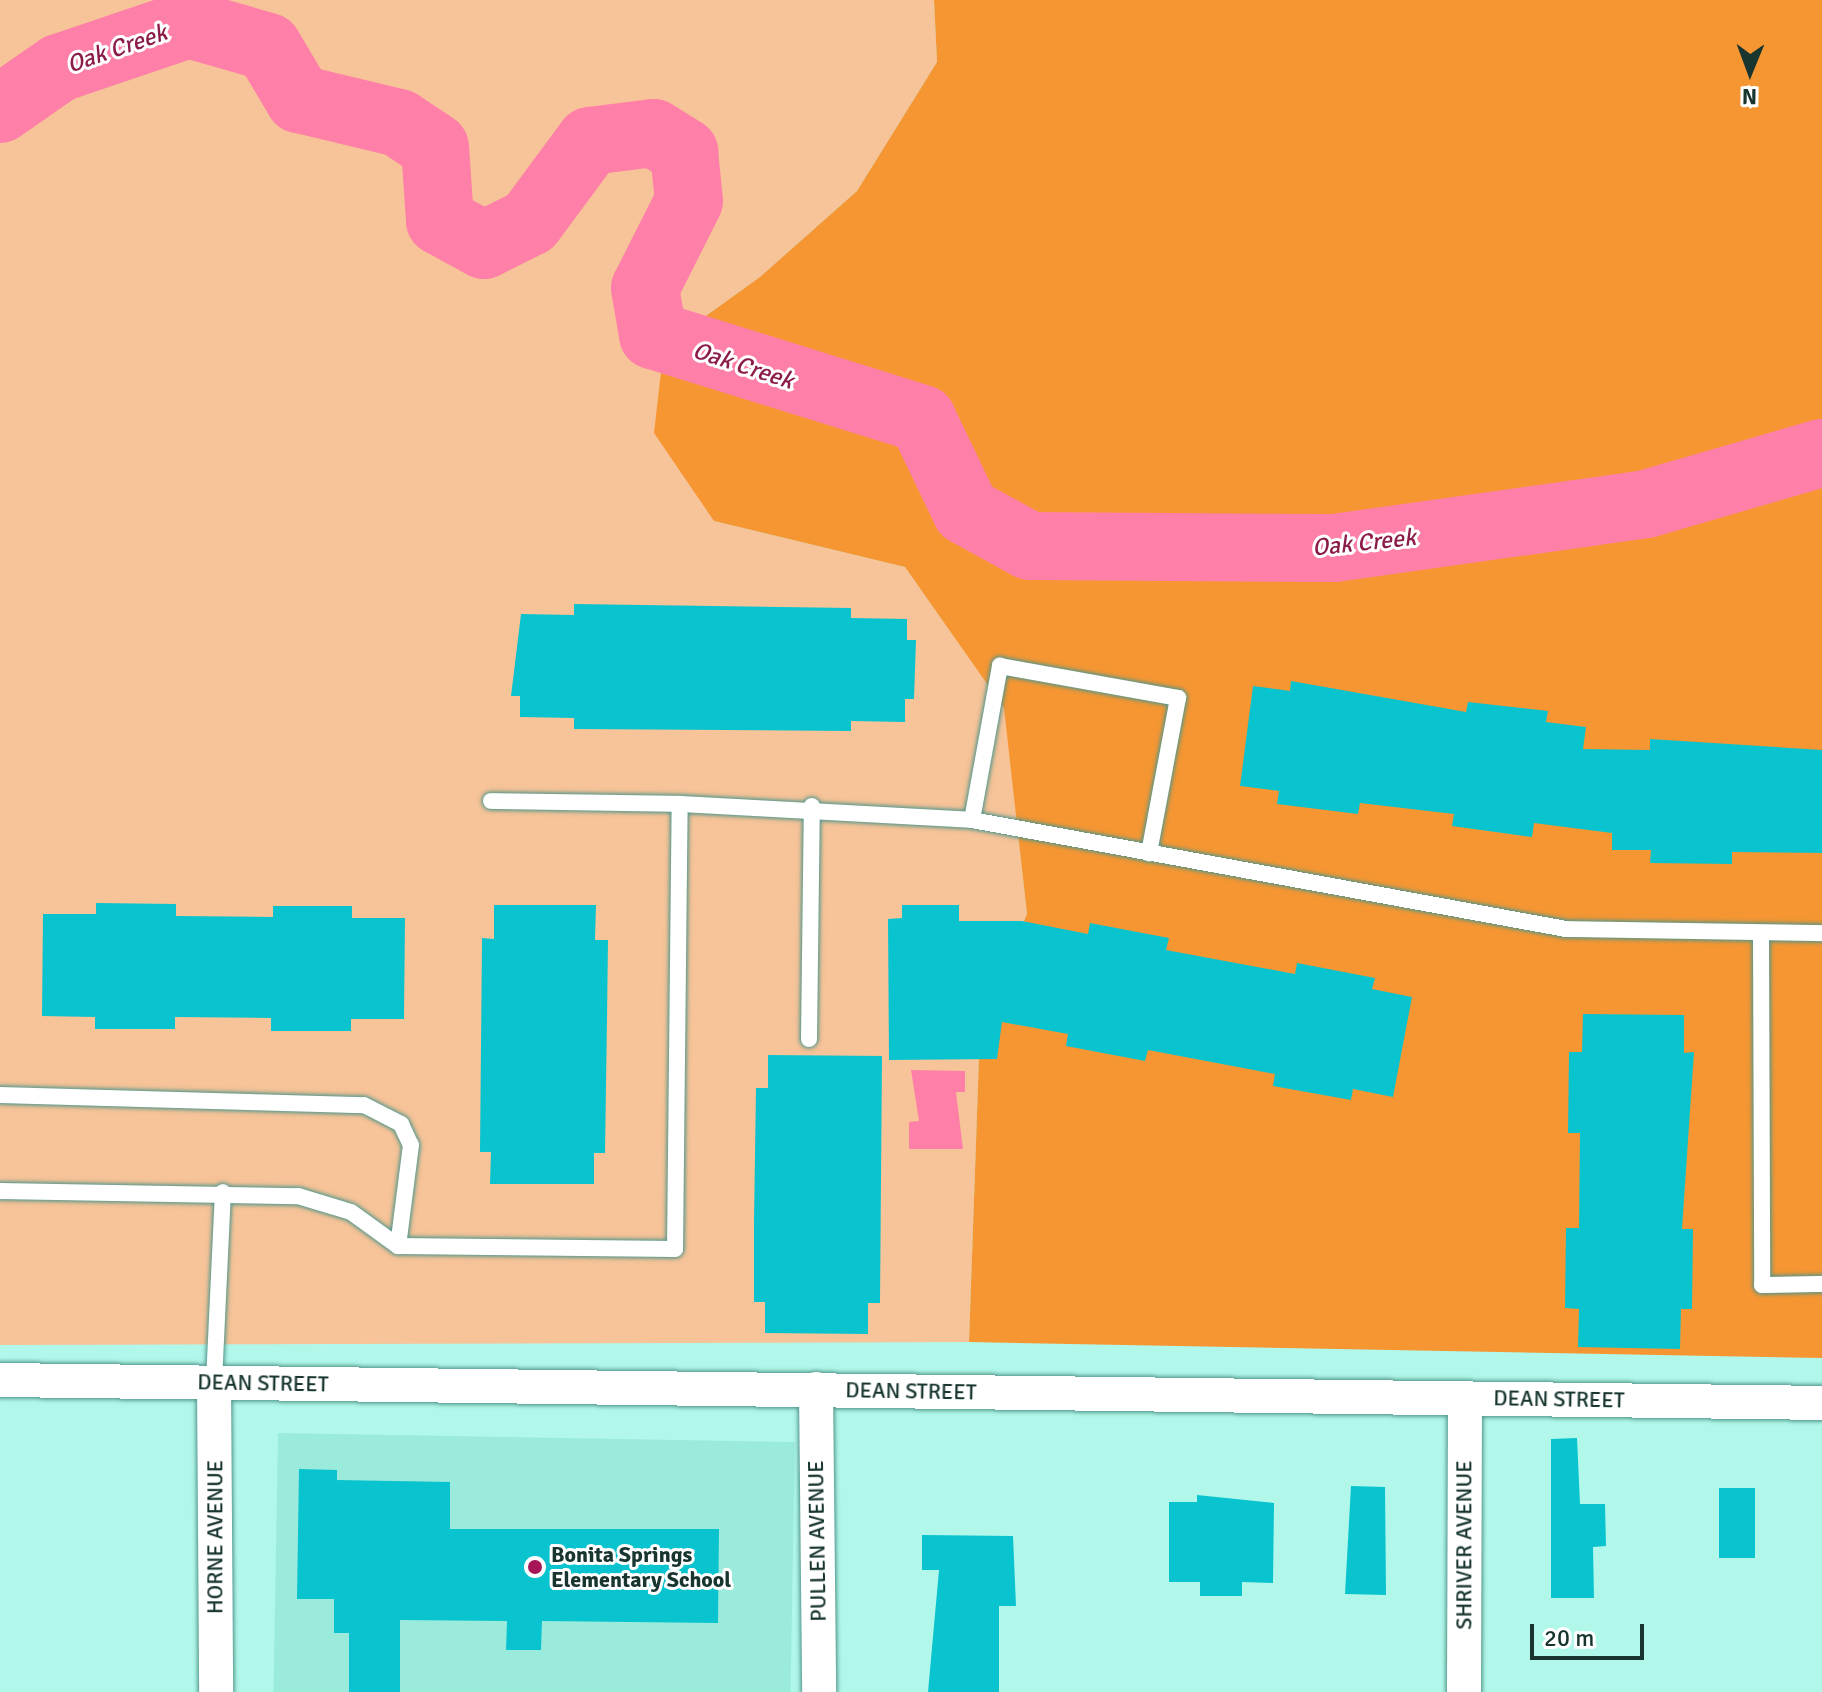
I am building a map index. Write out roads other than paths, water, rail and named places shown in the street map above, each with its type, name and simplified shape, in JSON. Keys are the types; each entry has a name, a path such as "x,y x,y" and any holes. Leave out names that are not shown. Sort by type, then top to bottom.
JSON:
{"street":[{"name":"DEAN STREET","path":"0,1380 1822,1403"},
{"name":"HORNE AVENUE","path":"214,1382 216,1692"},
{"name":"PULLEN AVENUE","path":"816,1389 819,1692"},
{"name":"SHRIVER AVENUE","path":"1464,1692 1465,1398"}],"lane":[{"path":"972,820 1000,666 1178,698 1149,853"},
{"path":"491,801 812,806 972,820 1566,929 1822,933"},
{"path":"0,1191 223,1192 324,1204 351,1212 398,1246 675,1249 680,804"},
{"path":"809,1039 812,806"},
{"path":"1761,933 1762,1285 1822,1284"},
{"path":"0,1095 364,1105 401,1124 411,1145 398,1246"},
{"path":"214,1382 223,1192"}],"waterway":[{"name":"Oak Creek","path":"0,109 59,68 189,24 268,47 299,99 399,123 435,147 440,221 484,245 530,222 590,141 654,133 684,152 689,201 645,288 653,335 922,419 966,511 1030,546 1334,548 1646,504 1822,453"}],"place":[{"name":"Bonita Springs Elementary School","path":"535,1567"}]}
